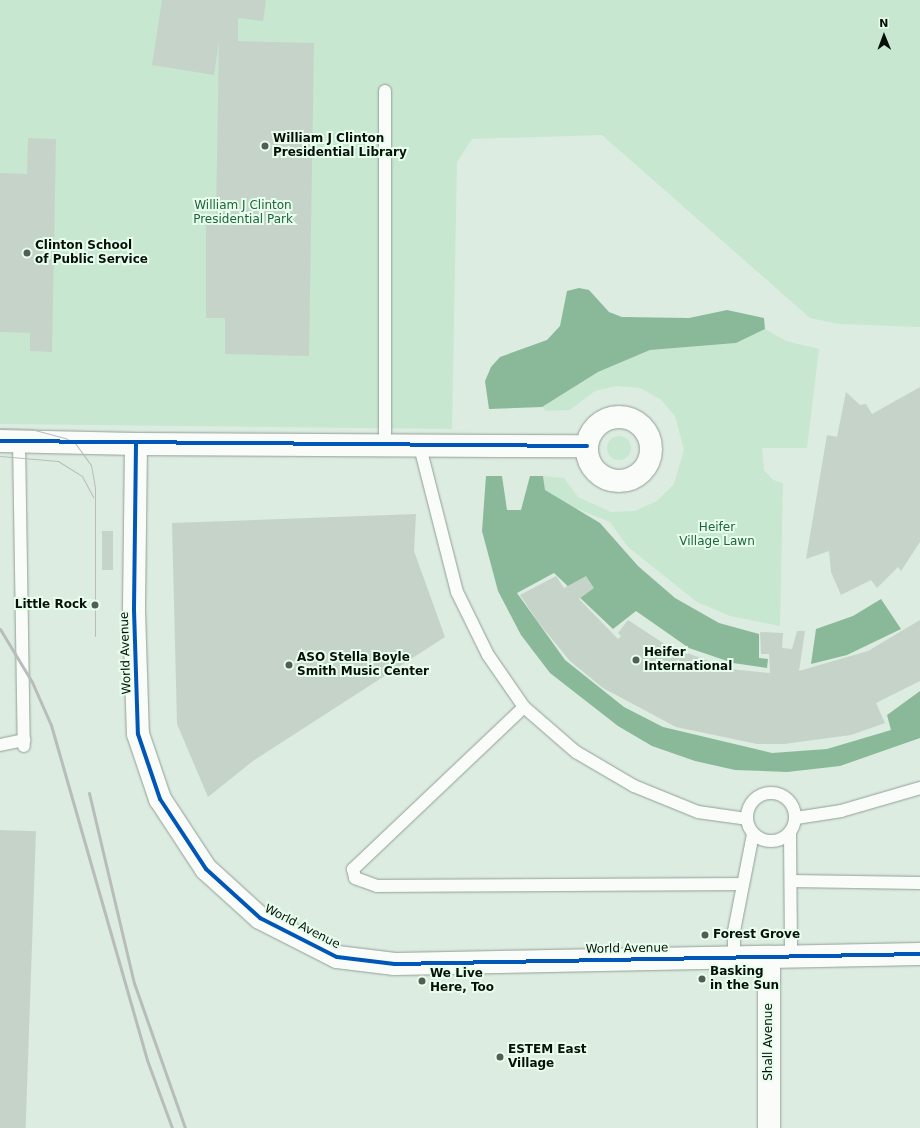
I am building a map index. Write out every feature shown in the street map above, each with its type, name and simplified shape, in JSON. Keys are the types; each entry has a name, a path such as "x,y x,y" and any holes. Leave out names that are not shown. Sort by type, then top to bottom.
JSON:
{"street":[{"path":"10,441 385,447 587,446"},
{"name":"World Avenue","path":"136,444 134,610 138,734 160,799 206,869 260,918 337,957 395,964 920,954"},
{"name":"Shall Avenue","path":"769,957 769,1128"}],"lane":[{"path":"385,91 385,447"},
{"path":"0,745 24,743 10,441"},
{"path":"420,447 457,592 488,655 524,707 576,752 634,786 698,812 747,819"},
{"path":"524,707 353,869 354,878 377,886 743,884"},
{"path":"796,818 841,811 920,788"},
{"path":"734,957 734,931 753,834 747,819 750,805 758,797 770,792 789,800 796,818 790,833 792,956"},
{"path":"753,834 768,842 781,840 790,833"},
{"path":"791,881 920,883"}],"green space":[{"name":"William J Clinton Presidential Park","path":"0,0 920,0 920,327 839,324 810,318 602,135 472,139 457,162 452,429 0,424"},
{"name":"Heifer Village Lawn","path":"765,329 786,341 819,349 807,448 762,448 764,470 773,480 783,483 780,626 730,616 697,602 628,547 610,522 563,503 545,490 543,476 564,478 578,497 611,512 635,511 657,501 674,484 684,450 675,416 660,399 640,388 617,386 595,391 570,410 546,411 542,407 598,372 650,350 736,343"},
{"path":"619,436 624,437 630,443 630,453 624,459 619,460 614,459 608,453 607,448 608,443 614,437"}],"shaded area":[{"path":"579,288 589,290 609,312 622,317 689,318 727,310 764,318 765,329 736,343 650,350 598,372 542,407 489,409 485,381 491,367 500,357 547,340 560,326 567,291"},
{"path":"486,476 502,476 507,510 521,510 530,476 543,476 545,490 600,523 638,566 675,598 719,623 759,634 759,658 768,659 767,668 733,663 689,648 636,611 613,629 554,573 517,593 565,660 624,707 663,727 772,753 827,749 891,730 887,715 920,691 920,738 840,766 787,772 735,770 695,761 652,746 618,726 550,673 521,635 498,591 482,531"},
{"path":"881,599 901,629 847,655 811,664 816,629 853,616"}],"building":[{"name":"William J Clinton Presidential Library","path":"162,0 266,0 263,21 238,18 238,41 314,43 309,356 225,354 225,318 206,318 206,217 216,217 219,41 214,75 152,65"},
{"name":"Clinton School of Public Service","path":"28,138 56,139 52,352 30,351 30,333 0,332 0,173 27,174"},
{"path":"920,387 920,542 901,571 898,567 877,588 871,580 841,595 831,572 829,551 806,559 827,435 837,437 846,392 860,405 866,404 872,414"},
{"name":"ASO Stella Boyle Smith Music Center","path":"416,514 414,551 445,637 253,761 208,797 177,724 172,523"},
{"path":"102,531 113,531 113,570 102,570"},
{"name":"Heifer International","path":"556,576 564,588 586,576 594,588 579,599 618,639 621,636 618,633 628,620 666,645 730,669 770,673 769,654 761,654 760,632 783,633 782,648 792,649 797,631 805,631 799,671 868,651 920,620 920,681 876,703 885,723 851,735 784,744 757,744 676,727 603,688 570,661 538,622 520,595"},
{"path":"0,830 36,831 26,1128 0,1128"}],"tram line":[{"path":"0,428 31,429 65,438 75,443 91,465 95,487 95,636"},
{"path":"0,456 58,461 82,476 93,497"}],"railway":[{"path":"0,629 32,682 51,725 147,1060 172,1128"},
{"path":"89,793 134,983 185,1128"}],"cycle path":[{"path":"0,441 587,446"},
{"path":"136,444 134,610 138,734 160,799 206,869 260,918 337,957 395,964 920,954"}],"place":[{"name":"William J Clinton Presidential Library","path":"265,146"},
{"name":"Clinton School of Public Service","path":"27,253"},
{"name":"Little Rock","path":"95,605"},
{"name":"Heifer International","path":"636,660"},
{"name":"ASO Stella Boyle Smith Music Center","path":"289,665"},
{"name":"Forest Grove","path":"705,935"},
{"name":"Basking in the Sun","path":"702,979"},
{"name":"We Live Here, Too","path":"422,981"},
{"name":"ESTEM East Village","path":"500,1057"}]}
